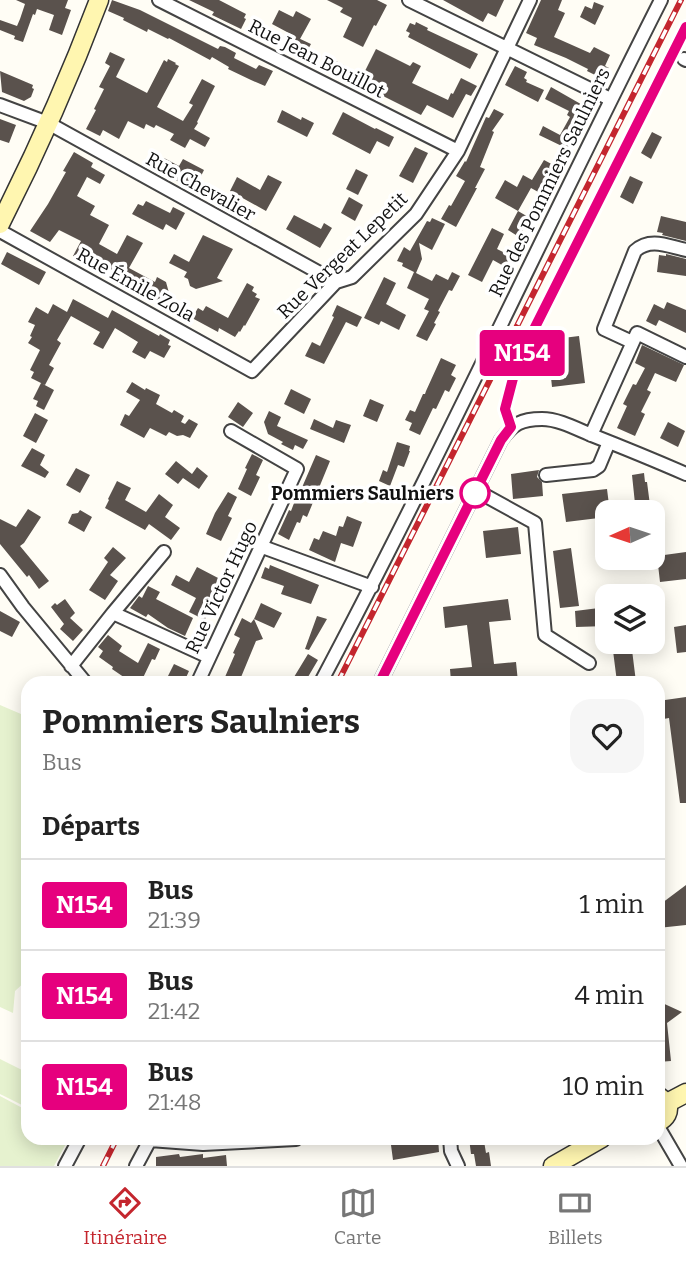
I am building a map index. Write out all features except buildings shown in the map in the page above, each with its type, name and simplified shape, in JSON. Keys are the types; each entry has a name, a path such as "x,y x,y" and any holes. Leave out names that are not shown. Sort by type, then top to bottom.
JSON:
{"street":[{"path":"0,224 29,168 99,0"},
{"name":"Rue Jean Bouillot","path":"159,0 458,151"},
{"path":"409,0 433,5 507,49 610,99"},
{"name":"Rue Vergeat Lepetit","path":"253,371 336,282 352,277 416,214 458,151 530,0"},
{"name":"Rue des Pommiers Saulniers","path":"324,676 372,587 661,0"},
{"name":"Rue Chevalier","path":"0,105 48,123 336,282"},
{"name":"Rue Émile Zola","path":"0,231 253,371"},
{"path":"632,342 604,329 635,251 646,243 686,250"},
{"path":"591,435 637,333 686,357"},
{"path":"383,676 501,440 511,427 523,421 541,419 570,426 686,474"},
{"name":"Rue Victor Hugo","path":"201,676 297,469 230,430"},
{"path":"546,475 593,470 599,466 608,442"},
{"path":"477,491 534,523 545,635 589,663"},
{"path":"260,546 372,587"},
{"path":"71,666 164,552"},
{"path":"0,575 80,676"},
{"path":"113,613 209,657"},
{"path":"665,1098 686,1093"},
{"path":"665,1139 681,1166"},
{"path":"65,1166 76,1145"},
{"path":"136,1166 147,1145"},
{"path":"451,1145 458,1166"},
{"path":"553,1166 590,1145"}],"green space":[{"path":"0,705 21,714 21,985 15,991 13,1013 0,1007"},
{"path":"0,1059 21,1070 21,1104 0,1094"},
{"path":"0,1096 21,1107 21,1145 65,1145 54,1166 0,1166"}],"railway":[{"path":"341,676 681,0"},
{"path":"103,1166 114,1145"}],"bus line":[{"name":"N154","path":"383,676 501,440 511,427 505,409 517,363 686,27"}],"place":[{"name":"Pommiers Saulniers","path":"475,493"}]}
